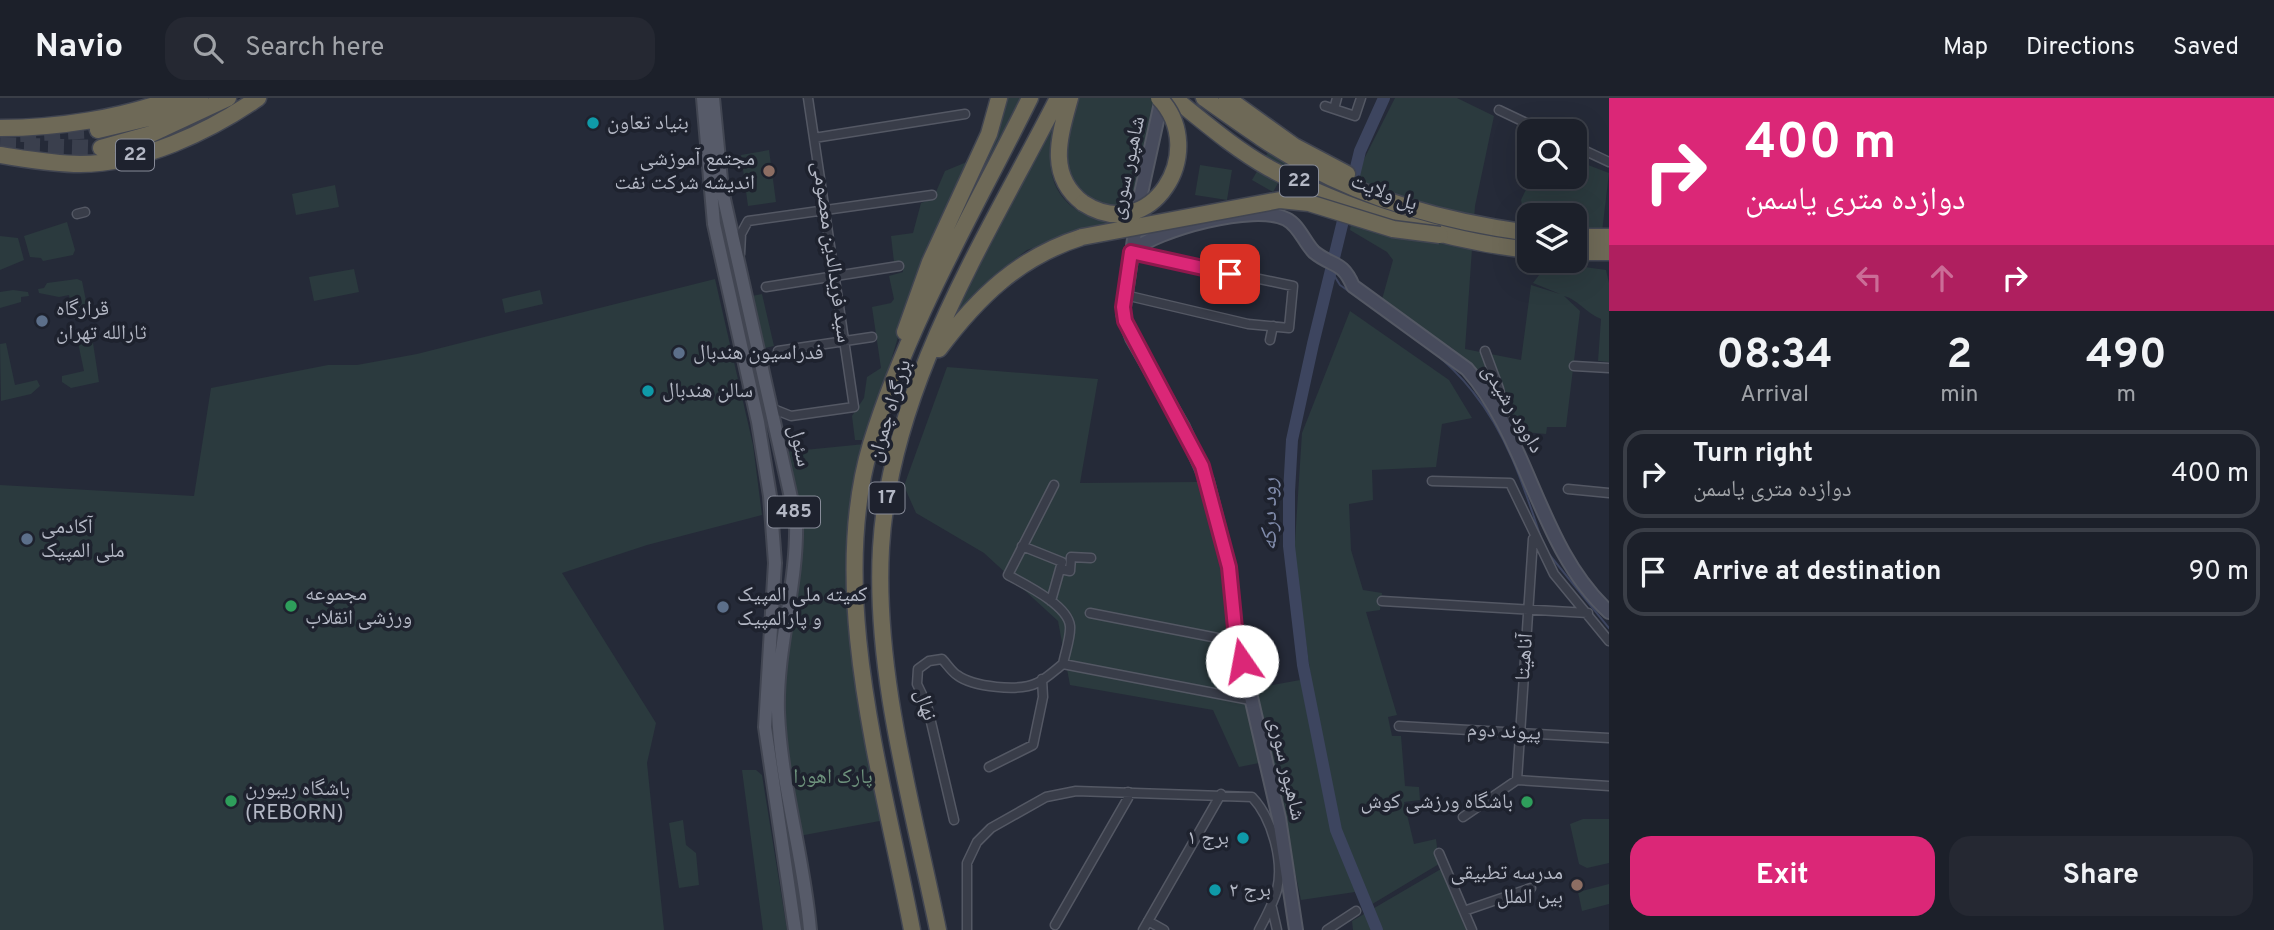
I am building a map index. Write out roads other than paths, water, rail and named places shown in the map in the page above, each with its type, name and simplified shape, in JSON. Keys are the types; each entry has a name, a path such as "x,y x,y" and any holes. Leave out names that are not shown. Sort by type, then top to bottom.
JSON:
{"highway":[{"name":"22","path":"0,128 54,125 141,109 175,98"},
{"name":"22","path":"98,130 161,115 200,98"},
{"name":"22","path":"101,148 151,134 228,98"},
{"name":"22","path":"0,155 80,164 117,160 159,148 241,110 258,98"},
{"path":"898,370 907,326 930,262 989,134 999,98"},
{"name":"بزرگراه چمران","path":"912,929 866,697 856,581 865,472 871,445 898,370 951,254 1030,98"},
{"name":"بزرگراه چمران","path":"938,930 887,667 880,581 887,499 900,440 923,370 961,288 1058,98"},
{"path":"1070,98 1059,137 1058,163 1067,186 1083,203 1100,211 1131,211 1155,200 1168,186 1176,166 1177,141 1170,112 1161,98"},
{"name":"پل ولایت","path":"1174,98 1269,168 1371,211 1440,235"},
{"name":"پل ولایت","path":"1204,98 1306,166 1374,196 1405,204"},
{"path":"1227,98 1294,146 1405,204"},
{"path":"923,370 971,308 1011,272 1039,254 1082,237 1280,200 1309,203 1393,229 1440,235"},
{"name":"22","path":"1405,204 1476,225 1517,231"},
{"name":"22","path":"1440,235 1517,248"},
{"path":"1587,237 1609,237"},
{"path":"1587,252 1609,252"}],"main road":[{"path":"696,98 715,190"},
{"name":"سئول","path":"703,98 715,190 760,430 772,524 774,587 765,727 795,930"},
{"name":"سئول","path":"713,98 715,190 739,266 786,475 796,533 779,671 778,711 782,760 810,930"},
{"path":"715,190 726,153 721,98"},
{"path":"772,524 781,530 789,522 784,495 786,475"}],"street":[{"name":"سید فریدالدین معصومی","path":"771,408 791,416 854,407 808,98"},
{"name":"شاهپور سوری","path":"1161,98 1147,169 1146,198 1137,212 1124,314 1132,338 1202,466 1229,567 1238,642 1279,818 1296,930"},
{"path":"1334,109 1337,98"},
{"path":"1325,106 1355,116 1361,98"},
{"path":"1499,110 1518,119"},
{"path":"814,138 965,114"},
{"path":"1587,152 1609,162"},
{"path":"739,266 741,234 748,221 932,195"},
{"path":"1146,198 1165,218 1186,226"},
{"path":"1137,212 1144,219 1186,226"},
{"name":"داوود رشیدی","path":"1131,252 1151,237 1186,226 1250,214 1274,215 1290,221 1314,251 1346,269 1353,286 1362,294 1467,369 1480,384 1505,428 1569,563 1609,612"},
{"path":"1125,295 1248,324 1289,328 1293,286 1131,252"},
{"path":"766,287 899,266"},
{"path":"1270,340 1273,326"},
{"path":"778,351 872,337"},
{"path":"1485,351 1499,388 1507,420 1505,428"},
{"path":"1574,366 1609,368"},
{"path":"1432,481 1510,483 1554,574 1609,641"},
{"path":"1054,485 1008,575 1051,601 1063,612 1070,626 1063,664 1250,700"},
{"path":"1569,489 1609,492"},
{"name":"آناهیتا","path":"1517,780 1534,534"},
{"path":"1022,546 1070,571 1071,557 1091,558"},
{"path":"1051,601 1061,566"},
{"path":"1382,601 1588,613"},
{"path":"1090,613 1238,642"},
{"name":"نهال","path":"954,820 927,705 917,684 918,669 929,661 942,659 955,674 968,681 991,687 1036,684 1063,664"},
{"path":"989,767 1033,745 1043,698 1042,679"},
{"name":"پیوند دوم","path":"1399,726 1609,738"},
{"path":"1463,817 1517,780 1609,786"},
{"path":"967,930 967,863 977,842 992,828 1059,792 1221,794 1252,797 1266,816 1279,868 1272,905 1259,930"},
{"path":"1055,925 1128,798 1128,792"},
{"path":"1143,930 1221,794"},
{"path":"1440,853 1472,930"},
{"path":"1464,911 1531,888"},
{"path":"1272,905 1277,930"},
{"path":"1326,930 1356,911"},
{"path":"1148,921 1164,930"}],"waterway":[{"name":"رود درکه","path":"1377,930 1336,830 1303,665 1289,546 1289,492 1292,440 1313,344 1360,151 1384,98"},
{"path":"1332,272 1340,285 1428,347 1473,392 1506,445 1542,541"},
{"path":"1548,553 1609,628"}],"tunnel":[{"path":"20,134 98,130"},
{"path":"0,145 101,148"}],"place":[{"name":"بنیاد تعاون","path":"593,123"},
{"name":"مجتمع آموزشی اندیشه شرکت نفت","path":"769,171"},
{"name":"قرارگاه ثارالله تهران","path":"42,321"},
{"name":"فدراسیون هندبال","path":"679,353"},
{"name":"سالن هندبال","path":"648,391"},
{"name":"آکادمی ملی المپیک","path":"27,539"},
{"name":"مجموعه ورزشی انقلاب","path":"291,606"},
{"name":"کمیته ملی المپیک و پارالمپیک","path":"723,607"},
{"name":"باشگاه ریبورن (REBORN)","path":"231,801"},
{"name":"باشگاه ورزشی کوش","path":"1527,802"},
{"name":"برج ۱","path":"1243,838"},
{"name":"مدرسه تطبیقی بین الملل","path":"1577,885"},
{"name":"برج ۲","path":"1215,890"}],"park label":[{"name":"پارک اهورا","path":"833,777"}]}
